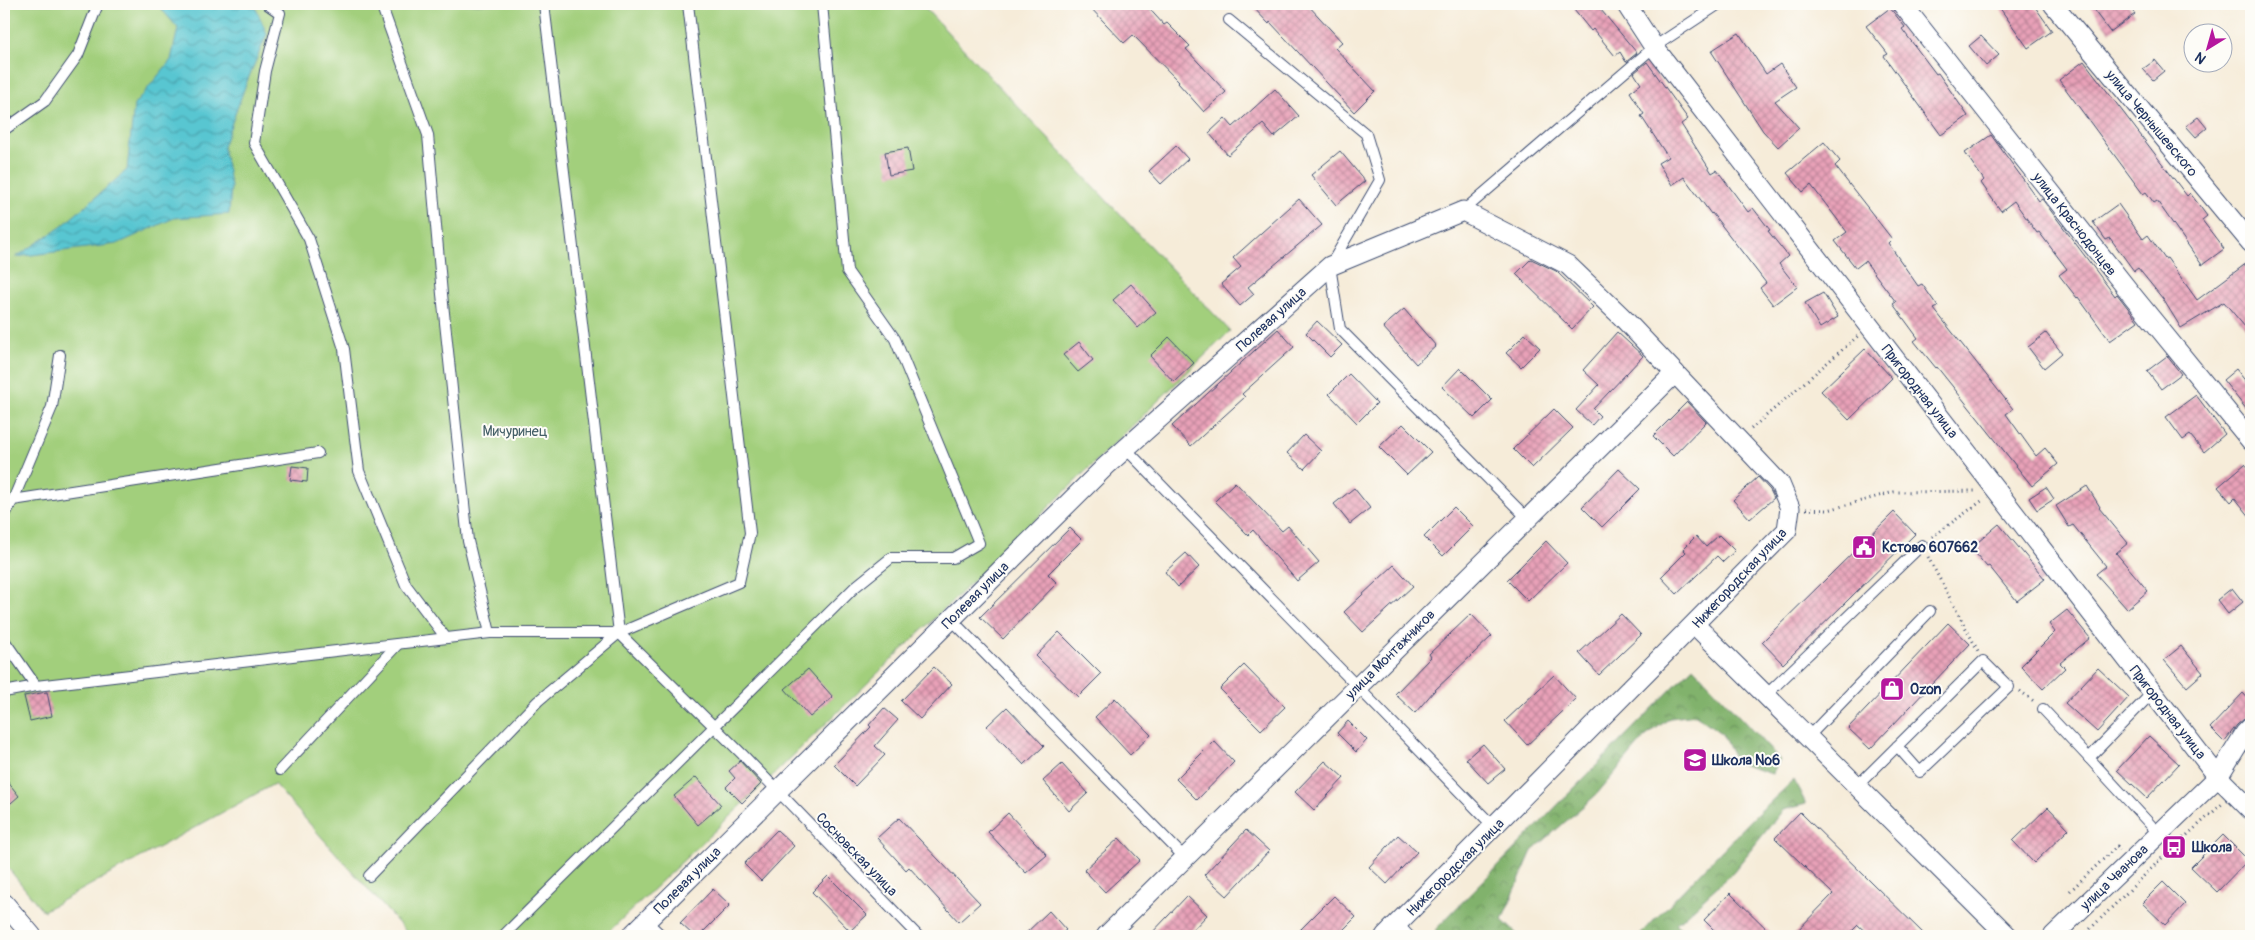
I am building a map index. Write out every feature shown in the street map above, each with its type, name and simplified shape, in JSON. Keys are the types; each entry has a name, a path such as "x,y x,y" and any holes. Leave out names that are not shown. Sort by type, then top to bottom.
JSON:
{"street":[{"name":"Пригородная улица","path":"1626,4 1654,47 1997,491 2218,776 2251,810"},
{"name":"улица Краснодонцев","path":"1902,4 2132,295 2251,441"},
{"name":"улица Чернышевского","path":"2053,4 2251,243"},
{"path":"1330,266 1463,211"},
{"name":"Нижегородская улица","path":"1397,932 1494,827 1788,530 1790,508 1780,484 1622,317 1568,265 1463,211"},
{"name":"Полевая улица","path":"631,936 951,619 1126,449 1330,266"},
{"name":"улица Монтажников","path":"1106,936 1526,518 1675,373"},
{"path":"1696,625 2008,936"},
{"name":"улица Чванова","path":"2053,936 2218,776 2249,732"},
{"path":"4,903 32,936"}],"lane":[{"path":"4,130 45,101 78,55 98,4"},
{"path":"268,4 280,13 265,71 254,142 309,239 327,294 344,349 360,471 406,584 446,638"},
{"path":"381,4 428,135 442,294 468,541 490,633"},
{"path":"544,4 619,632"},
{"path":"369,876 538,701 619,632 739,582 750,532 688,4"},
{"path":"504,936 855,587 891,558 953,558 979,543 895,339 847,270 822,4"},
{"path":"1463,211 1654,47 1719,4"},
{"path":"1229,20 1366,134 1380,180 1330,266 1340,329 1526,518"},
{"path":"4,516 13,500 52,407 60,355"},
{"path":"1126,449 1494,827"},
{"path":"13,500 318,453"},
{"path":"1766,695 1922,545"},
{"path":"1808,737 1930,612"},
{"path":"951,619 1185,858"},
{"path":"4,692 36,686 490,633 619,632"},
{"name":"Сосновская улица","path":"619,632 768,780 776,792 918,936"},
{"path":"4,640 36,686"},
{"path":"280,770 398,644"},
{"path":"1856,786 1896,746 1983,661 2009,687 1920,772 1896,746"},
{"path":"2088,758 2153,692"},
{"path":"2042,709 2159,834"},
{"path":"646,920 662,936"}],"path":[{"path":"1738,440 1870,326"},
{"path":"1790,508 1828,510 1894,492 1997,491"},
{"path":"1983,661 1922,545 1997,491"},
{"path":"2013,685 2042,709"},
{"path":"2083,936 2168,852 2226,801"}],"green space":[{"name":"Мичуринец","path":"4,4 921,4 1230,331 768,780 604,936 410,936 274,784 43,911 4,863"},
{"path":"1693,667 1780,760 1772,774 1737,763 1722,734 1696,715 1670,718 1646,736 1596,795 1532,851 1502,920 1519,936 1441,936 1435,930"},
{"path":"1794,780 1806,804 1783,810 1733,872 1676,924 1689,936 1639,936 1754,817"}],"water":[{"path":"157,4 254,4 267,34 223,147 231,187 229,214 174,218 117,244 16,257 61,227 127,170 134,105 171,60 178,28"}],"building":[{"path":"1087,4 1145,4 1164,25 1167,23 1190,46 1186,49 1226,92 1204,112 1179,82 1133,35 1124,43"},
{"path":"1250,4 1307,4 1342,42 1335,48 1375,91 1354,112 1270,22 1269,24"},
{"path":"1581,4 1596,4 1637,53 1626,62 1620,52 1615,56 1593,29 1591,31 1574,10"},
{"path":"1997,4 2033,4 2052,31 2028,48"},
{"path":"2089,4 2127,4 2135,14 2110,32"},
{"path":"1890,8 1905,27 1902,29 1936,74 1938,73 1968,116 1941,135 1884,56 1888,54 1866,26"},
{"path":"1739,33 1766,74 1780,64 1796,87 1775,101 1799,128 1778,147 1763,131 1711,51"},
{"path":"1981,36 1999,55 1986,66 1969,46"},
{"path":"2155,60 2164,71 2153,80 2143,69"},
{"path":"2084,61 2187,196 2190,193 2207,216 2202,220 2224,249 2202,265 2157,201 2154,203 2146,192 2143,194 2059,80"},
{"path":"1647,62 1688,119 1681,124 1712,173 1717,170 1748,212 1753,208 1788,256 1779,264 1797,287 1773,305 1760,288 1766,283 1684,177 1672,185 1658,163 1668,157 1641,116 1644,114 1630,92 1641,84 1634,73"},
{"path":"1275,89 1299,116 1274,137 1263,124 1228,155 1209,133 1225,118 1233,127"},
{"path":"2198,117 2207,128 2196,137 2186,126"},
{"path":"1991,135 2039,201 2042,199 2115,296 2117,294 2138,321 2110,341 2078,297 2059,275 2067,269 2039,232 2037,233 2014,201 2001,211 1981,183 1984,180 1965,153"},
{"path":"1824,142 1840,161 1835,166 1892,239 1888,243 1918,286 1922,284 1938,307 1934,309 2013,409 2006,414 2036,456 2045,448 2058,464 2032,486 1914,341 1918,338 1893,304 1896,302 1865,261 1856,268 1835,241 1847,232 1811,185 1803,192 1787,173"},
{"path":"1176,146 1188,159 1161,184 1149,171"},
{"path":"908,148 912,171 889,175 885,152"},
{"path":"1340,151 1365,181 1336,205 1311,175"},
{"path":"1299,199 1322,225 1248,287 1254,294 1240,306 1221,284 1241,267 1233,258"},
{"path":"2118,204 2143,239 2148,235 2165,259 2167,258 2197,300 2251,260 2251,334 2224,302 2181,328 2163,299 2138,268 2134,271 2110,238 2106,240 2093,222"},
{"path":"1531,259 1556,271 1593,307 1572,329 1516,274"},
{"path":"1131,284 1156,312 1138,328 1113,300"},
{"path":"1823,293 1838,317 1820,328 1805,303"},
{"path":"1404,309 1436,346 1416,364 1383,327"},
{"path":"1317,321 1342,345 1330,357 1306,333"},
{"path":"1278,329 1294,347 1242,394 1245,397 1191,446 1172,426"},
{"path":"1617,332 1643,356 1593,409 1600,416 1592,425 1576,410 1599,385 1583,370"},
{"path":"2046,333 2062,353 2044,368 2028,347"},
{"path":"1525,334 1540,348 1521,367 1506,353"},
{"path":"1169,337 1194,363 1174,382 1150,356"},
{"path":"1079,342 1093,360 1078,372 1063,355"},
{"path":"1865,349 1892,378 1849,420 1821,391"},
{"path":"2167,356 2181,374 2161,389 2147,371"},
{"path":"1460,368 1492,400 1474,418 1442,387"},
{"path":"2236,369 2251,388 2251,415 2223,380"},
{"path":"1349,374 1377,403 1357,423 1329,394"},
{"path":"2196,395 2225,434 2204,452 2190,435 2183,440 2166,417"},
{"path":"1687,402 1706,422 1673,456 1653,436"},
{"path":"1554,409 1573,428 1532,468 1513,449"},
{"path":"1403,424 1431,452 1407,475 1379,447"},
{"path":"1304,435 1321,451 1304,469 1287,453"},
{"path":"2245,464 2251,471 2251,518 2235,498 2231,502 2218,487"},
{"path":"292,466 308,468 307,482 290,480"},
{"path":"1619,469 1640,489 1602,527 1582,507"},
{"path":"1758,477 1770,490 1774,498 1750,519 1733,500"},
{"path":"1235,482 1282,531 1288,526 1319,562 1297,581 1253,530 1248,535 1215,501"},
{"path":"2087,486 2099,508 2128,543 2116,553 2148,591 2127,609 2096,574 2106,566 2073,525 2069,527 2056,506"},
{"path":"2046,487 2054,499 2037,510 2029,498"},
{"path":"1354,488 1370,508 1350,524 1334,504"},
{"path":"1454,507 1473,526 1443,556 1424,537"},
{"path":"1894,512 1915,534 1783,664 1762,642"},
{"path":"1999,524 2045,579 2017,601 1989,566 1987,567 1971,548"},
{"path":"1070,528 1082,540 1048,574 1057,583 1003,639 980,617"},
{"path":"1719,535 1735,551 1723,562 1717,556 1677,594 1661,577 1686,552 1683,549 1696,536 1706,547"},
{"path":"1546,541 1567,563 1528,601 1507,580"},
{"path":"1186,553 1199,567 1178,587 1165,572"},
{"path":"1394,565 1413,586 1363,632 1344,612"},
{"path":"2232,588 2243,602 2228,614 2217,600"},
{"path":"2067,610 2090,638 2060,663 2065,668 2043,689 2021,666 2055,632 2049,624"},
{"path":"1471,614 1492,636 1434,691 1415,713 1395,694 1431,657 1429,654"},
{"path":"1621,614 1641,635 1599,675 1579,653"},
{"path":"1948,623 1970,644 1870,749 1848,728"},
{"path":"1059,632 1101,674 1078,697 1036,656"},
{"path":"2181,646 2203,673 2187,687 2164,660"},
{"path":"1244,665 1285,707 1261,730 1220,689"},
{"path":"934,667 952,684 920,719 901,701"},
{"path":"2098,668 2129,697 2097,732 2065,703"},
{"path":"808,669 833,697 810,717 785,689"},
{"path":"1554,675 1576,699 1527,745 1505,721"},
{"path":"47,692 52,716 30,721 24,696"},
{"path":"2243,693 2251,702 2251,713 2237,725 2224,742 2210,728"},
{"path":"1115,698 1151,735 1130,755 1095,717"},
{"path":"1007,707 1044,746 1024,765 987,726"},
{"path":"884,708 898,720 875,746 885,755 855,786 834,765 871,727 869,725"},
{"path":"1348,721 1367,740 1356,752 1337,733"},
{"path":"2149,736 2179,764 2147,798 2117,770"},
{"path":"1214,741 1234,762 1197,800 1176,779"},
{"path":"1483,744 1505,769 1488,783 1466,759"},
{"path":"740,761 761,784 742,803 726,787 735,778 729,771"},
{"path":"1325,761 1344,778 1314,810 1295,792"},
{"path":"1062,764 1088,793 1069,811 1043,781"},
{"path":"4,777 19,796 4,809"},
{"path":"696,777 721,805 698,825 674,796"},
{"path":"2048,807 2069,829 2034,863 2013,841"},
{"path":"1800,812 1926,936 1870,936 1858,925 1847,936 1792,936 1833,894 1775,838"},
{"path":"1008,813 1047,855 1026,873 988,832"},
{"path":"899,818 980,903 959,922 909,867 906,870 877,838"},
{"path":"777,830 794,846 761,881 744,864"},
{"path":"1246,830 1269,851 1227,896 1204,875"},
{"path":"1398,835 1417,852 1387,884 1369,867"},
{"path":"2223,835 2248,860 2217,892 2191,867"},
{"path":"1119,838 1140,860 1105,892 1084,870"},
{"path":"828,876 867,915 850,931 812,892"},
{"path":"2163,882 2185,904 2165,925 2142,903"},
{"path":"713,889 730,905 699,936 694,936 680,923"},
{"path":"1730,893 1774,936 1720,936 1704,920"},
{"path":"1187,896 1207,915 1187,936 1149,936"},
{"path":"1334,896 1356,917 1337,936 1294,936"},
{"path":"1049,911 1066,930 1059,936 1023,936"}],"place":[{"name":"Кстово 607662","path":"1864,547"},
{"name":"Ozon","path":"1892,689"},
{"name":"Школа №6","path":"1695,760"},
{"name":"Школа","path":"2174,847"}]}
